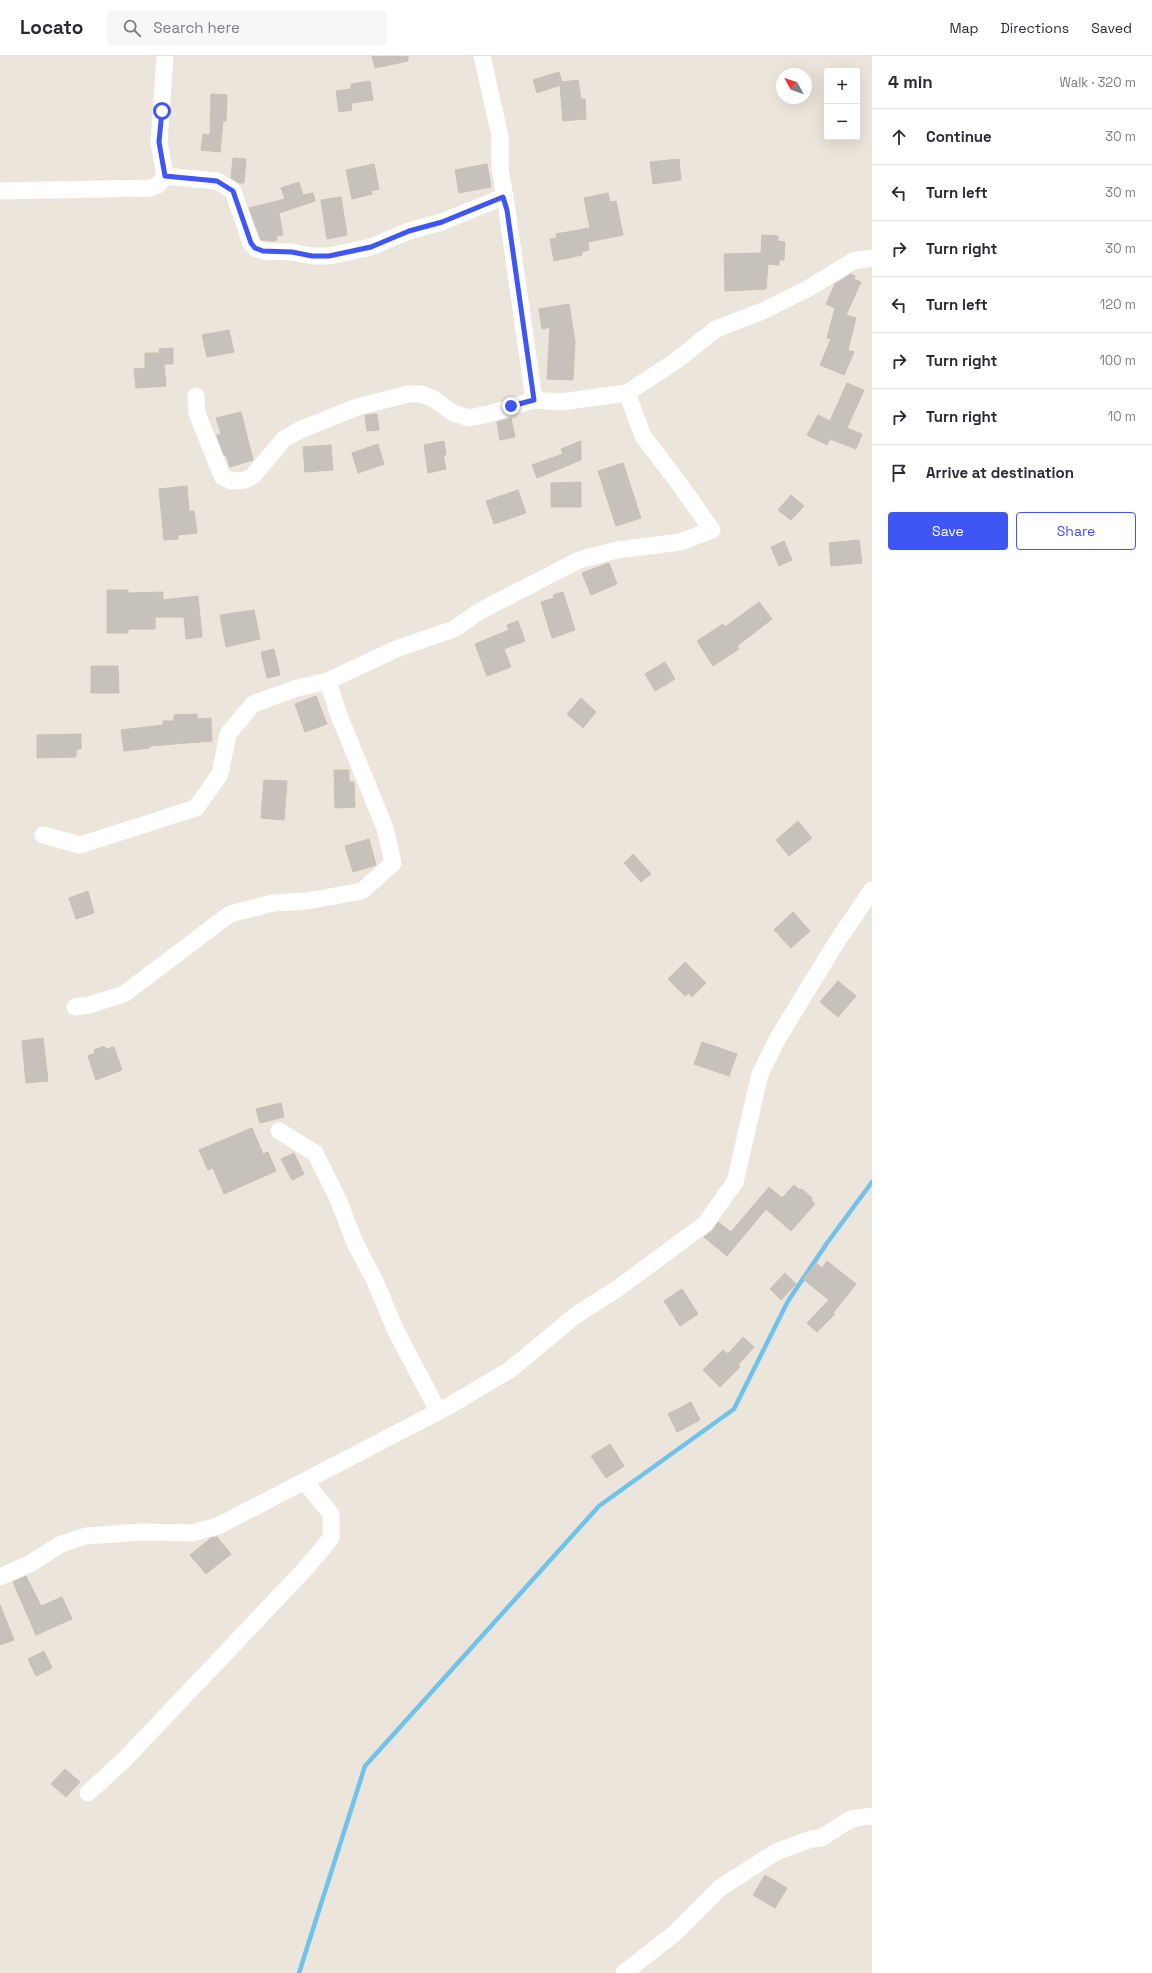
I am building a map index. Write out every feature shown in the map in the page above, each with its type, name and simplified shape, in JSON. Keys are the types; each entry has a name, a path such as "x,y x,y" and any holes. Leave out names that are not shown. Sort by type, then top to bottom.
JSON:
{"street":[{"path":"0,191 151,188 158,185 165,176 159,142 165,56"},
{"path":"482,56 500,136 500,168 503,197 507,210 534,400"},
{"path":"165,176 217,181 233,191 251,243 255,248 263,251 292,252 312,256 329,256 371,247 409,231 442,222 503,197"},
{"path":"196,396 197,413 222,476 231,481 244,480 253,476 284,440 300,430 357,407 408,394 420,394 434,399 453,413 469,418 492,413 534,400 561,402 627,393 677,360 716,329 763,311 809,288 853,261 872,258"},
{"path":"43,835 80,845 196,808 220,774 228,734 253,704 296,688 328,681 396,650 454,629 480,611 579,560 617,550 680,542 712,530 643,436 627,393"},
{"path":"75,1007 89,1005 124,994 230,914 273,904 307,901 362,891 393,863 385,828 338,713 328,681"},
{"path":"0,1577 31,1563 61,1544 86,1536 142,1532 192,1533 218,1526 438,1412 511,1369 576,1315 617,1289 705,1224 735,1182 760,1074 778,1038 836,943 872,890"},
{"path":"279,1131 315,1153 338,1199 355,1243 374,1280 396,1331 438,1412"},
{"path":"88,1793 124,1760 307,1567 331,1538 331,1514 305,1482"},
{"path":"624,1973 675,1933 720,1888 776,1852 810,1839 826,1836 851,1819 872,1816"}],"building":[{"path":"372,56 408,56 408,61 375,68"},
{"path":"559,72 562,82 578,80 581,99 585,99 586,119 563,121 560,85 537,93 533,80"},
{"path":"370,81 373,100 351,103 352,110 339,112 336,91 351,89 351,84"},
{"path":"211,94 227,95 226,121 223,121 220,152 201,150 203,134 210,135"},
{"path":"233,158 246,159 244,183 239,183 231,178"},
{"path":"679,159 681,180 653,184 650,162"},
{"path":"374,164 379,189 371,191 372,194 352,199 346,170"},
{"path":"487,164 491,187 459,193 455,170"},
{"path":"299,182 303,195 313,193 315,201 279,213 283,235 276,236 277,240 261,240 249,208 285,199 281,188"},
{"path":"608,193 610,202 616,201 623,235 588,242 589,250 582,252 582,255 554,261 550,239 557,238 556,234 590,228 584,198"},
{"path":"341,197 347,235 327,239 321,200"},
{"path":"762,235 778,236 778,241 785,242 784,260 779,260 779,265 768,264 766,289 725,291 724,254 761,253"},
{"path":"851,274 855,276 854,279 861,282 846,315 856,318 848,350 854,352 844,375 820,365 831,339 827,338 835,308 826,304 835,284"},
{"path":"569,304 575,342 573,380 547,379 550,327 542,329 539,309"},
{"path":"229,330 234,352 207,357 202,335"},
{"path":"173,348 173,364 164,364 166,386 136,388 134,369 145,368 145,353 159,353 159,349"},
{"path":"847,383 864,390 847,428 862,434 856,449 830,439 827,445 807,435 818,415 830,421"},
{"path":"241,412 253,460 230,467 217,436 221,434 216,418"},
{"path":"377,414 379,430 367,431 365,415"},
{"path":"511,418 515,437 500,440 497,422"},
{"path":"444,441 446,455 443,455 446,469 428,473 424,445"},
{"path":"581,441 581,460 537,478 532,465 563,454 561,449"},
{"path":"378,444 384,464 358,473 352,453"},
{"path":"331,445 333,470 305,472 303,447"},
{"path":"623,463 641,518 616,526 598,471"},
{"path":"581,482 581,507 551,507 551,483"},
{"path":"187,486 189,511 194,511 197,533 178,535 178,539 164,540 159,489"},
{"path":"518,490 526,513 494,524 486,501"},
{"path":"791,495 804,506 791,520 778,510"},
{"path":"859,540 862,563 831,566 829,543"},
{"path":"784,541 792,560 779,566 771,547"},
{"path":"609,563 617,584 591,595 582,573"},
{"path":"107,590 128,590 128,593 163,592 163,600 198,596 202,637 186,639 184,617 155,617 155,629 128,629 128,633 107,633"},
{"path":"563,592 575,630 552,638 541,602 554,598 553,595"},
{"path":"759,602 772,619 737,646 739,649 713,666 697,641 723,624 725,627"},
{"path":"254,610 260,639 226,647 220,615"},
{"path":"518,621 525,641 504,649 511,667 487,676 475,644 509,630 507,625"},
{"path":"274,649 280,675 267,678 261,652"},
{"path":"665,662 675,679 655,691 645,674"},
{"path":"91,666 118,666 119,693 91,693"},
{"path":"316,696 327,724 305,732 295,704"},
{"path":"581,698 596,712 583,728 567,714"},
{"path":"197,714 197,719 211,718 212,741 150,746 150,748 124,751 121,730 163,725 163,721 174,721 174,715"},
{"path":"81,734 81,749 76,749 76,757 37,758 37,735"},
{"path":"334,770 349,770 349,782 354,782 355,807 335,808"},
{"path":"264,780 287,781 284,820 261,818"},
{"path":"798,821 812,838 789,856 776,840"},
{"path":"369,839 376,865 353,872 345,846"},
{"path":"633,854 651,874 641,882 624,863"},
{"path":"88,891 94,913 76,919 69,898"},
{"path":"793,912 810,931 791,948 774,930"},
{"path":"685,962 706,983 692,997 689,993 685,996 668,979"},
{"path":"838,981 856,996 838,1017 820,1002"},
{"path":"43,1038 48,1081 26,1083 22,1041"},
{"path":"702,1042 737,1054 729,1076 694,1064"},
{"path":"104,1046 106,1049 114,1047 122,1070 96,1080 88,1056 95,1053 94,1050"},
{"path":"281,1103 284,1117 260,1123 256,1109"},
{"path":"252,1128 263,1154 268,1152 276,1171 224,1194 213,1168 208,1170 199,1150"},
{"path":"294,1153 304,1174 292,1180 281,1159"},
{"path":"794,1185 800,1190 802,1189 812,1198 811,1200 815,1204 791,1231 766,1209 727,1256 704,1237 713,1230 718,1222 731,1232 769,1187 782,1198"},
{"path":"827,1261 856,1284 833,1313 835,1314 817,1332 807,1323 829,1300 803,1279 816,1263 822,1268"},
{"path":"785,1273 796,1284 781,1300 770,1289"},
{"path":"682,1289 698,1314 680,1326 664,1301"},
{"path":"743,1337 754,1347 738,1365 740,1367 720,1387 703,1370 723,1350 728,1354"},
{"path":"691,1402 700,1420 677,1432 668,1414"},
{"path":"610,1444 624,1466 606,1478 591,1456"},
{"path":"217,1537 231,1554 206,1574 190,1555 211,1538"},
{"path":"26,1576 41,1606 62,1597 72,1619 36,1635 13,1582"},
{"path":"0,1605 14,1640 0,1645"},
{"path":"44,1651 52,1668 36,1676 28,1659"},
{"path":"65,1769 80,1782 66,1797 51,1784"},
{"path":"765,1875 787,1888 775,1908 753,1895"}],"waterway":[{"path":"299,1973 365,1766 599,1506 734,1409 788,1301 827,1243 872,1182"}],"route":[{"path":"162,111 159,142 165,176 217,181 233,191 251,243 255,248 263,251 292,252 312,256 329,256 371,247 409,231 442,222 503,197 507,210 534,400 511,406"}]}
